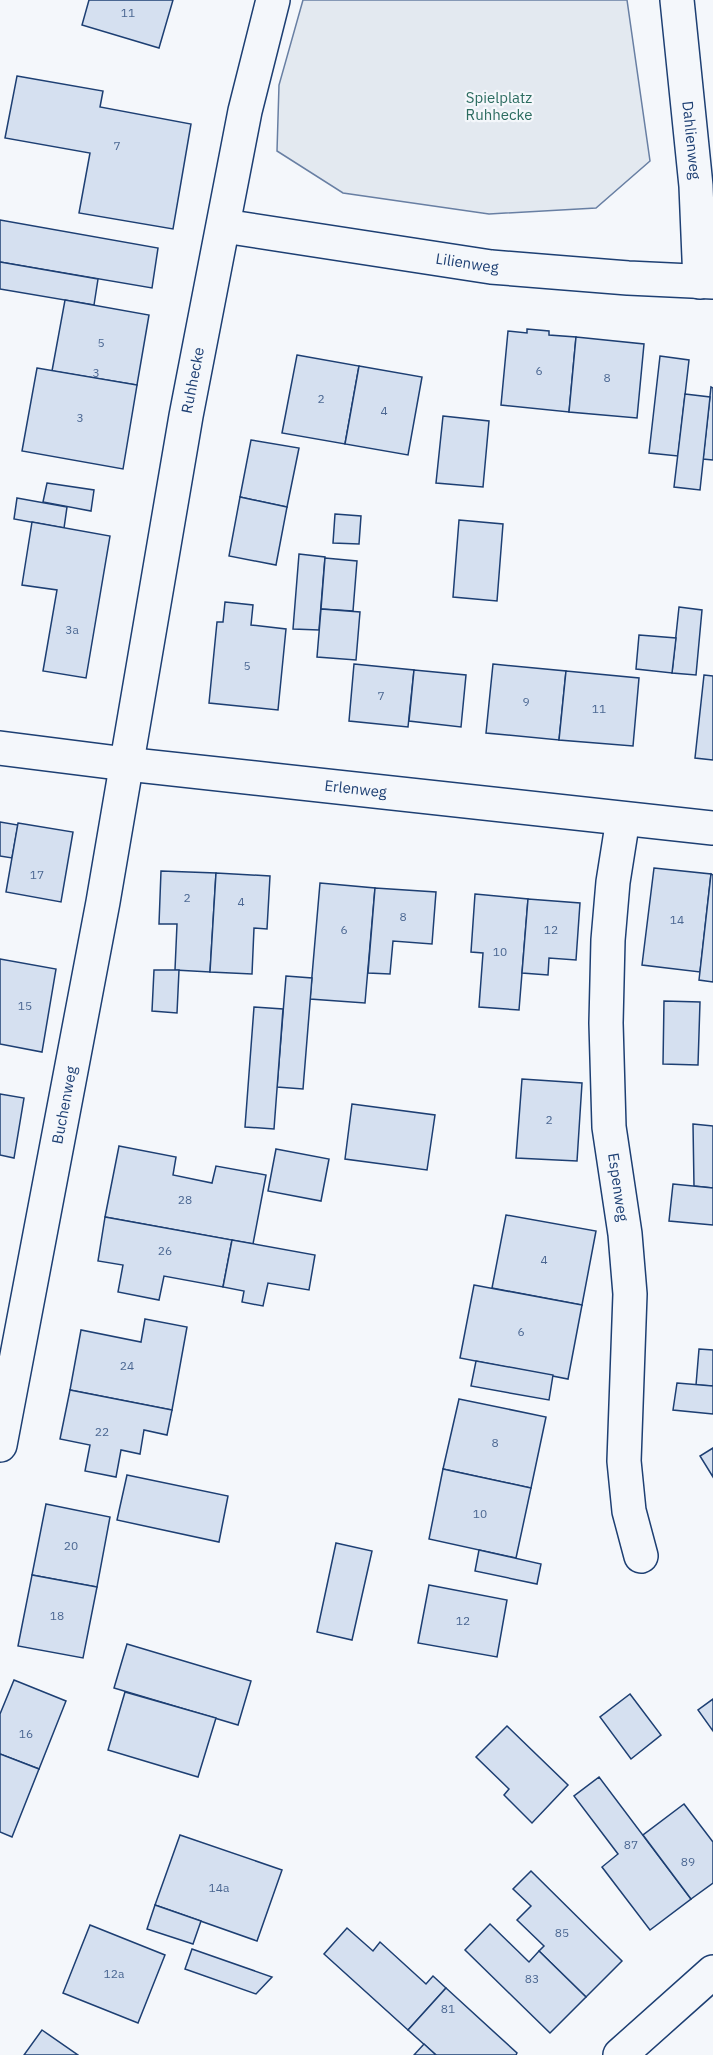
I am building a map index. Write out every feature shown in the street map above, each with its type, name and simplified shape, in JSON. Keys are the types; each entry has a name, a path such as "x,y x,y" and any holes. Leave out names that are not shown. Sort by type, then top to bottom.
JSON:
{"street":[{"name":"Ruhhecke","path":"126,764 186,416 245,111 273,0"},
{"name":"Dahlienweg","path":"677,0 706,282"},
{"name":"Lilienweg","path":"224,226 491,267 706,282"},
{"name":"Erlenweg","path":"0,748 126,764 713,828"},
{"name":"Buchenweg","path":"0,1445 103,902 126,764"},
{"name":"Espenweg","path":"623,819 613,882 609,928 606,1023 609,1126 630,1294 624,1461 629,1510 641,1556"},
{"path":"620,2055 713,1972"}],"green space":[{"name":"Spielplatz Ruhhecke","path":"303,0 627,0 650,161 596,208 489,214 343,193 277,151 279,85"}],"building":[{"path":"89,0 173,0 159,48 82,25"},
{"path":"17,76 103,91 100,107 191,124 173,229 79,213 90,153 5,138"},
{"path":"0,220 158,248 152,288 0,262"},
{"path":"0,262 98,279 94,305 0,289"},
{"path":"65,300 149,315 137,385 52,371"},
{"path":"527,329 549,331 549,335 576,337 569,412 501,405 508,331 527,333"},
{"path":"576,337 644,344 637,418 569,412"},
{"path":"297,355 359,366 345,444 282,433"},
{"path":"660,356 689,360 678,456 649,453"},
{"path":"359,366 422,377 408,455 345,444"},
{"path":"37,368 137,385 123,469 22,451"},
{"path":"711,387 713,388 713,460 703,459"},
{"path":"685,394 710,397 700,490 674,487"},
{"path":"443,416 489,421 483,487 436,483"},
{"path":"251,440 299,448 287,507 240,497"},
{"path":"47,483 94,490 91,511 43,502"},
{"path":"240,497 287,507 276,565 229,556"},
{"path":"17,498 67,507 64,528 14,519"},
{"path":"335,514 361,516 359,544 333,543"},
{"path":"459,520 503,524 497,601 453,597"},
{"path":"32,522 110,536 86,678 43,671 57,590 22,585"},
{"path":"299,554 325,557 319,630 293,629"},
{"path":"325,558 357,561 353,611 321,609"},
{"path":"225,602 253,605 251,625 286,629 278,710 209,703 217,622 223,622"},
{"path":"679,607 702,610 696,675 672,673"},
{"path":"321,609 360,612 356,660 317,657"},
{"path":"639,635 676,638 672,673 636,669"},
{"path":"354,664 414,670 408,727 349,721"},
{"path":"493,664 566,671 559,740 486,733"},
{"path":"414,670 466,675 461,727 409,721"},
{"path":"566,671 639,678 633,746 559,740"},
{"path":"704,675 713,676 713,760 695,758"},
{"path":"0,822 18,825 12,858 0,856"},
{"path":"18,823 73,832 61,902 6,892"},
{"path":"654,868 711,874 700,972 642,965"},
{"path":"161,871 216,873 210,972 175,970 177,924 159,924"},
{"path":"216,873 270,876 267,929 254,928 252,974 210,972"},
{"path":"711,874 713,875 713,982 699,980"},
{"path":"320,883 375,888 365,1003 310,999"},
{"path":"375,888 436,892 432,944 393,941 390,974 368,973"},
{"path":"475,894 528,899 519,1010 479,1007 483,953 471,952"},
{"path":"528,899 580,903 576,960 549,958 548,975 522,973"},
{"path":"0,959 56,969 42,1052 0,1044"},
{"path":"154,970 179,970 177,1013 152,1011"},
{"path":"286,976 312,978 303,1089 277,1087"},
{"path":"664,1001 700,1002 698,1065 663,1064"},
{"path":"254,1007 283,1009 274,1129 245,1127"},
{"path":"522,1079 582,1083 577,1161 516,1158"},
{"path":"0,1094 24,1098 14,1158 0,1155"},
{"path":"352,1104 435,1115 427,1170 345,1159"},
{"path":"693,1124 713,1126 713,1188 694,1186"},
{"path":"119,1146 176,1157 173,1175 212,1183 216,1166 266,1175 253,1244 105,1217"},
{"path":"276,1149 329,1159 321,1201 268,1191"},
{"path":"673,1184 713,1188 713,1225 669,1221"},
{"path":"506,1215 596,1231 582,1305 492,1288"},
{"path":"105,1217 232,1240 223,1287 164,1276 159,1300 118,1292 123,1265 98,1261"},
{"path":"232,1240 315,1255 309,1290 268,1283 263,1306 242,1302 244,1291 223,1287"},
{"path":"474,1285 582,1305 568,1379 460,1358"},
{"path":"145,1319 187,1327 172,1410 70,1390 81,1330 141,1342"},
{"path":"699,1349 713,1350 713,1386 696,1385"},
{"path":"476,1361 553,1375 549,1400 471,1386"},
{"path":"677,1383 713,1386 713,1414 673,1410"},
{"path":"70,1390 172,1410 167,1435 144,1430 140,1454 121,1450 116,1477 85,1471 90,1445 60,1439"},
{"path":"459,1399 546,1417 531,1488 443,1469"},
{"path":"713,1448 713,1477 700,1456"},
{"path":"443,1469 531,1488 516,1558 429,1539"},
{"path":"127,1475 228,1496 219,1542 117,1520"},
{"path":"46,1504 110,1517 97,1587 32,1575"},
{"path":"336,1543 372,1551 352,1640 317,1632"},
{"path":"479,1550 541,1564 537,1584 475,1571"},
{"path":"32,1575 97,1587 83,1658 18,1646"},
{"path":"429,1585 507,1600 497,1657 418,1643"},
{"path":"127,1644 251,1681 238,1725 114,1688"},
{"path":"14,1680 66,1701 39,1769 0,1754 0,1714"},
{"path":"125,1692 216,1718 198,1777 108,1750"},
{"path":"630,1694 661,1735 631,1759 600,1717"},
{"path":"713,1699 713,1731 698,1710"},
{"path":"507,1726 568,1785 532,1823 504,1795 509,1789 476,1757"},
{"path":"0,1754 39,1769 12,1837 0,1832"},
{"path":"599,1777 691,1899 650,1930 602,1867 618,1854 574,1796"},
{"path":"684,1804 713,1842 713,1883 691,1899 643,1835"},
{"path":"180,1835 282,1870 257,1941 155,1905"},
{"path":"531,1871 622,1961 586,1997 539,1951 544,1946 517,1920 531,1906 513,1889"},
{"path":"155,1905 201,1921 193,1944 147,1929"},
{"path":"490,1924 529,1962 539,1951 586,1997 550,2033 465,1950"},
{"path":"90,1925 165,1955 138,2023 63,1993"},
{"path":"347,1928 373,1951 380,1942 426,1984 433,1976 446,1988 408,2030 324,1954"},
{"path":"192,1949 272,1977 256,1994 185,1969"},
{"path":"446,1988 517,2053 516,2055 436,2055 408,2030"},
{"path":"42,2030 78,2055 24,2055"},
{"path":"424,2044 436,2055 414,2055"}]}
